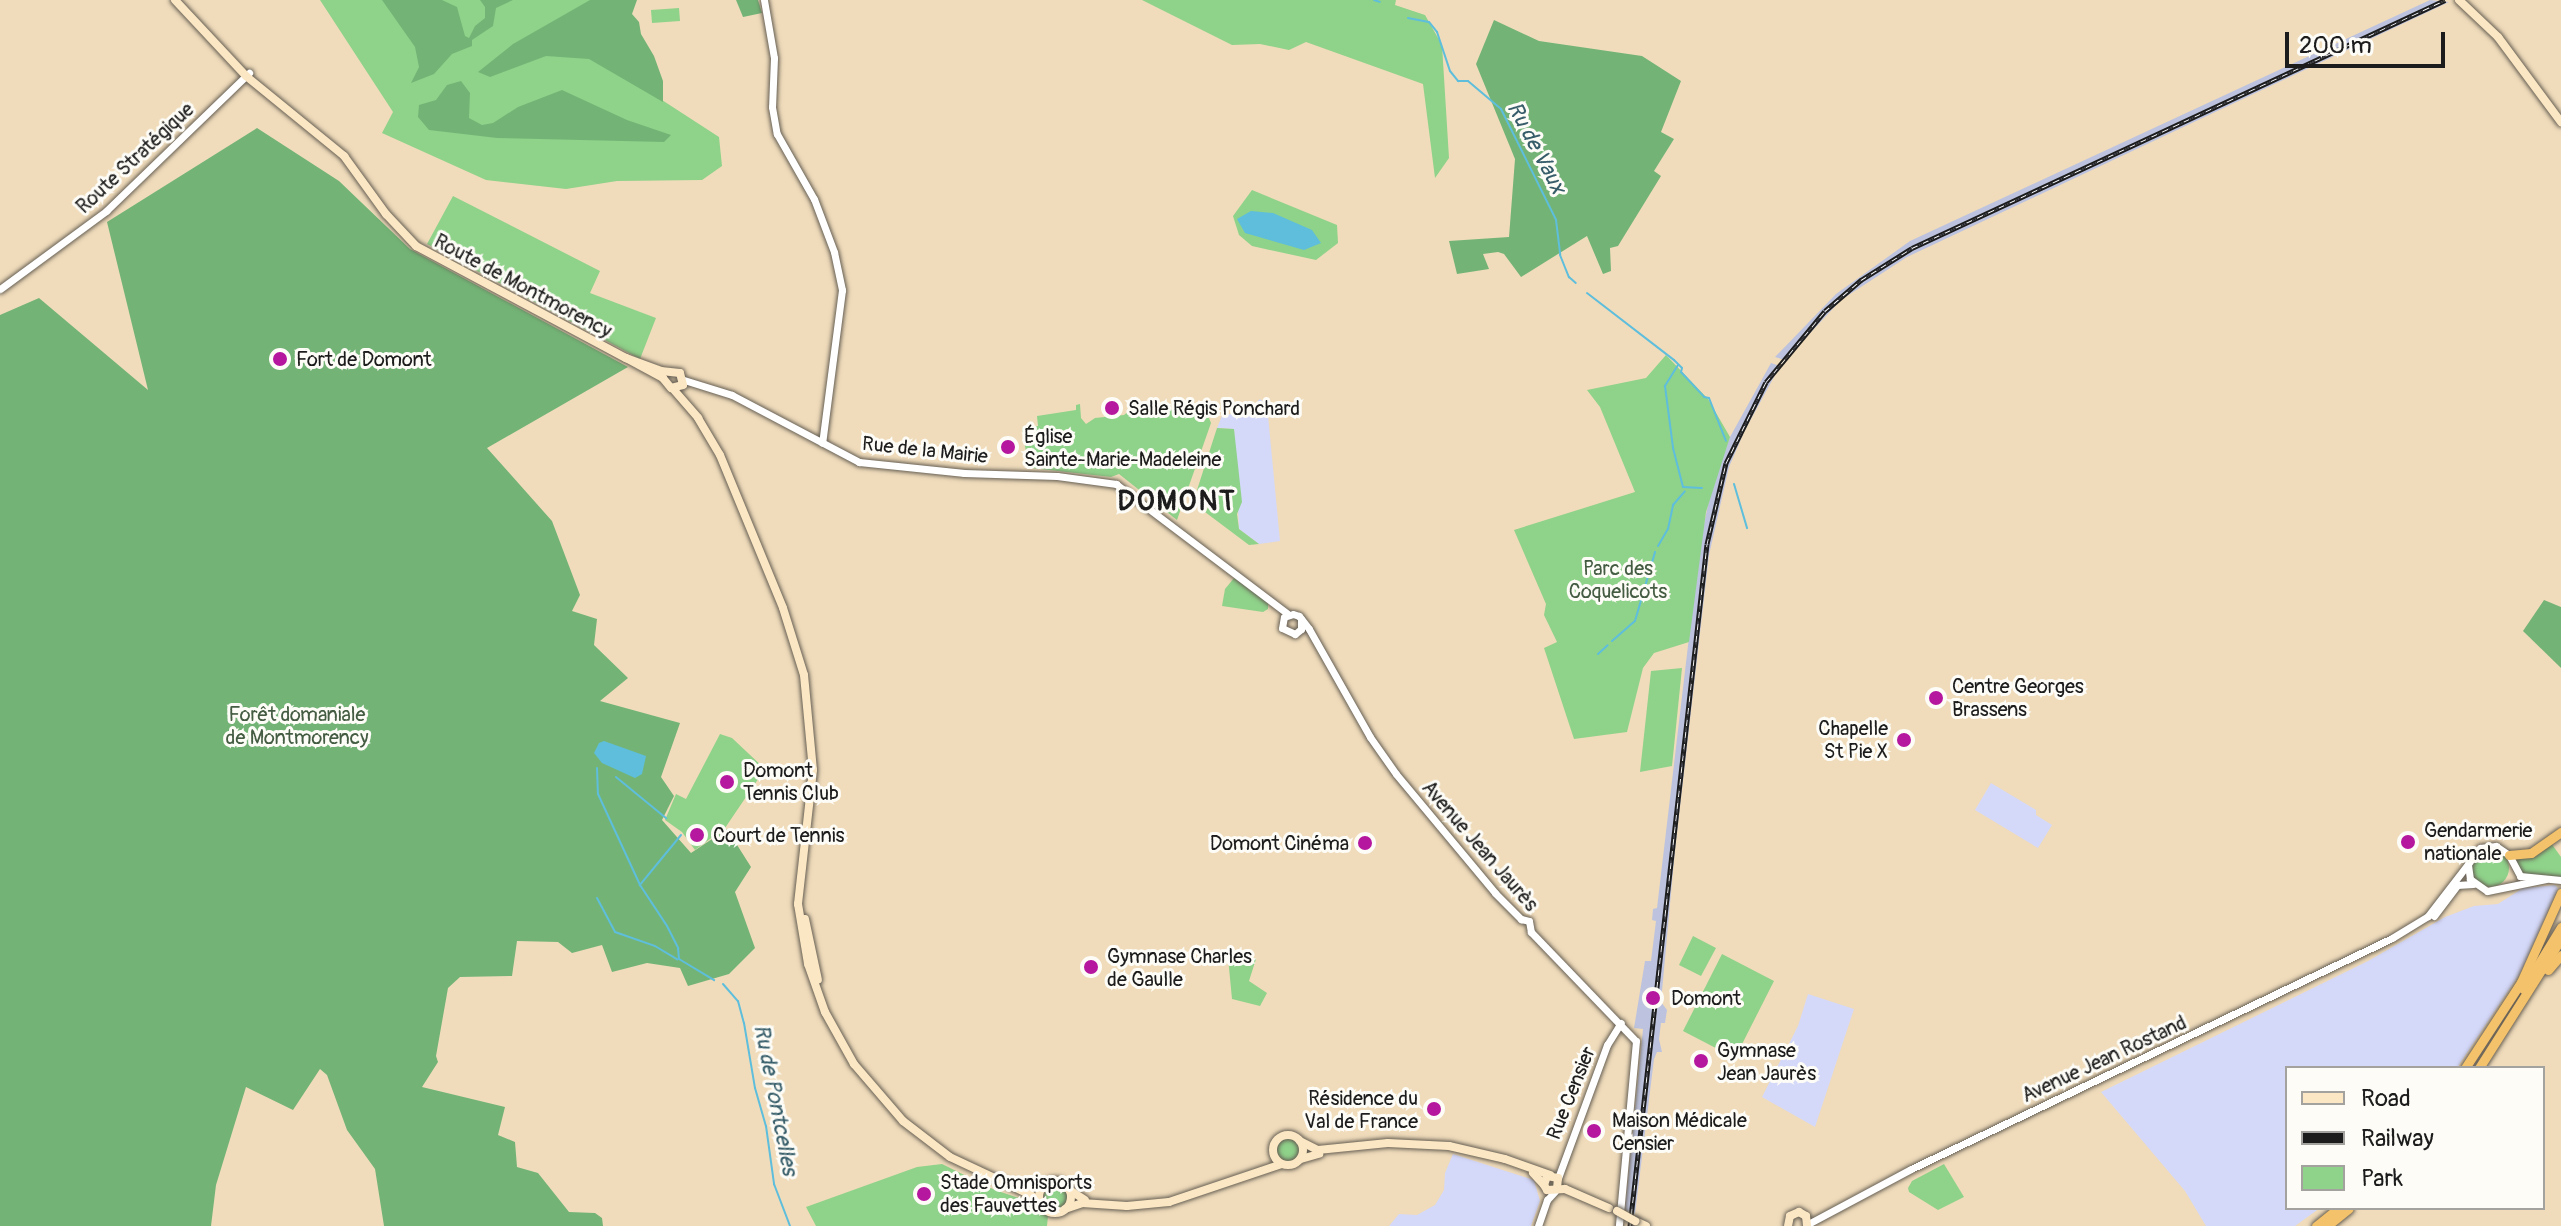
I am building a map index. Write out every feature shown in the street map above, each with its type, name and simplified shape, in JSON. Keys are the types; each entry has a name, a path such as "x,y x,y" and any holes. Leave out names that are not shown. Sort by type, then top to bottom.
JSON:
{"highway":[{"path":"2509,855 2531,853 2561,832"},
{"path":"2469,1066 2516,990 2561,893"},
{"path":"2469,1066 2561,927"},
{"path":"2480,1066 2561,939"},
{"path":"2539,976 2561,955"},
{"path":"2316,1226 2336,1210"},
{"path":"2327,1226 2347,1210"}],"main road":[{"name":"Route de Montmorency","path":"175,0 247,74 352,164 386,214 416,246 663,378 677,385 680,373 626,358"},
{"path":"2457,0 2513,58 2561,122"},
{"path":"672,373 667,377 677,385 720,455 794,639 806,727 808,804 798,883 801,933 812,978 836,1034 867,1082 915,1132 964,1165 1018,1188 1052,1212 1082,1203 1159,1203 1197,1194 1282,1164 1292,1165 1311,1154 1371,1147 1439,1149 1506,1163 1552,1184"},
{"path":"1254,1173 1269,1162 1274,1143 1283,1136 1291,1135 1318,1150 1388,1143 1449,1146 1505,1159 1552,1184 1646,1226"},
{"path":"1300,1141 1301,1159"},
{"path":"1273,1152 1282,1164"},
{"path":"1018,1188 1043,1187 1055,1181 1080,1199 1103,1202 1150,1201 1197,1194"},
{"path":"1041,1204 1043,1187"},
{"path":"1065,1209 1070,1202 1068,1189"},
{"path":"1788,1226 1793,1213 1807,1222"}],"street":[{"path":"764,0 774,58 772,107 777,134 814,199 840,277 842,298 822,443"},
{"name":"Route Stratégique","path":"0,289 106,211 247,74"},
{"name":"Rue de la Mairie","path":"677,385 732,395 861,463 964,473 1057,476 1108,482 1122,487 1288,614"},
{"path":"1288,614 1301,619 1297,633 1289,634 1282,628 1282,619 1288,614"},
{"name":"Avenue Jean Jaurès","path":"1301,619 1370,737 1396,774 1495,893 1521,919 1529,921 1533,935 1621,1023 1637,1046 1619,1226"},
{"name":"Avenue Jean Jaurès","path":"1297,633 1308,637 1320,649"},
{"path":"2546,879 2487,891 2474,885 2468,864 2475,851 2488,845 2509,855 2513,867 2524,878 2546,879 2561,880"},
{"name":"Avenue Jean Rostand","path":"2404,932 2428,916 2468,864"},
{"path":"2503,888 2511,879 2513,867"},
{"name":"Avenue Jean Rostand","path":"1807,1222 2404,932 2433,917 2457,885 2466,882 2474,885"},
{"name":"Rue Censier","path":"1552,1184 1607,1045 1621,1023"},
{"path":"1538,1226 1552,1184"}],"shaded area":[{"path":"2430,0 2449,2 1907,257 1841,300 1785,360 1775,357 1836,294 1910,241"},
{"path":"1771,363 1780,366 1729,467 1709,555 1675,850 1661,1002 1667,1010 1659,1039 1662,1052 1657,1052 1654,1059 1635,1214 1625,1210 1643,1029 1634,1028 1645,961 1651,961 1656,921 1652,920 1653,909 1657,908 1700,544 1711,490 1730,437"},
{"path":"1260,399 1267,405 1280,541 1259,544 1239,529 1234,429 1217,428 1222,416 1248,410"},
{"path":"1991,783 2036,810 2036,815 2052,825 2038,848 1975,810"},
{"path":"2555,885 2558,888 2521,972 2458,1066 2285,1066 2285,1210 2317,1210 2295,1226 2206,1226 2185,1191 2101,1092 2368,961 2445,917 2474,906 2498,904 2523,888"},
{"path":"1808,994 1854,1009 1815,1127 1762,1097 1798,1026"},
{"path":"1453,1154 1534,1180 1540,1201 1531,1226 1389,1226 1399,1214 1417,1215 1435,1205 1444,1190 1445,1173"}],"green space":[{"path":"320,0 614,0 608,65 719,137 722,166 702,180 617,181 566,189 486,180 382,133 393,112"},
{"path":"382,0 442,0 457,7 465,36 469,38 475,26 485,18 485,7 480,0 513,0 496,8 493,26 472,40 472,46 452,54 434,74 411,83 419,67 415,47"},
{"path":"590,0 637,0 632,14 639,22 641,34 654,56 663,81 663,102 589,59 546,56 490,77 478,72 513,44"},
{"path":"736,0 758,0 762,13 743,17"},
{"path":"1142,0 1396,0 1395,5 1425,15 1442,45 1449,158 1435,178 1423,84 1306,42 1289,50 1260,44 1232,45"},
{"path":"679,8 680,21 652,23 651,10"},
{"path":"1494,20 1539,41 1642,56 1681,81 1661,132 1674,139 1654,171 1661,176 1618,246 1610,248 1611,271 1603,274 1587,236 1521,277 1504,254 1498,252 1483,254 1489,269 1457,274 1449,241 1509,237 1515,159 1476,64"},
{"path":"461,81 470,93 469,118 482,125 493,123 518,107 562,90 627,120 671,135 664,142 497,138 429,130 418,117 419,105 436,100 447,85"},
{"name":"Forêt domaniale de Montmorency","path":"257,128 339,181 410,249 628,367 487,448 552,521 580,595 572,611 597,619 594,645 628,678 600,701 680,723 661,777 674,796 662,820 691,853 727,829 751,867 735,892 755,948 729,974 688,986 680,968 647,963 612,972 602,945 572,953 558,942 517,941 512,976 460,977 448,988 436,1056 438,1062 422,1087 505,1107 498,1135 515,1142 517,1167 538,1173 569,1212 595,1213 602,1218 603,1226 384,1226 375,1169 347,1130 327,1075 320,1069 293,1110 246,1087 216,1185 211,1226 0,1226 0,315 39,298 148,390 107,222"},
{"path":"1252,190 1337,225 1338,243 1316,260 1252,246 1239,235 1233,216"},
{"path":"453,196 600,271 590,293 656,318 640,359 427,244"},
{"name":"Parc des Coquelicots","path":"1666,355 1708,399 1730,437 1706,512 1689,642 1654,653 1643,668 1627,732 1574,739 1544,648 1557,642 1544,615 1546,604 1514,530 1635,492 1600,407 1587,390 1646,378"},
{"path":"1128,400 1209,418 1211,423 1177,520 1119,474 1111,477 1031,468 1022,428 1038,426 1037,416 1076,410 1076,405 1080,404 1081,418 1086,424 1095,418 1124,415 1129,411"},
{"path":"1217,428 1234,429 1242,502 1237,514 1239,529 1259,544 1249,545 1205,512 1212,502 1197,490"},
{"path":"1234,578 1268,603 1268,609 1263,612 1222,606 1225,589"},
{"path":"2544,600 2561,607 2561,668 2523,631"},
{"path":"1682,668 1672,766 1640,772 1651,671"},
{"name":"Domont Tennis Club","path":"720,734 732,738 765,769 725,828 695,850 682,832 665,820 676,794 686,799"},
{"path":"2551,843 2561,857 2561,877 2526,877 2518,871 2515,859"},
{"path":"2490,849 2503,855 2509,868 2503,881 2490,887 2477,881 2471,868 2477,855"},
{"path":"1693,936 1716,948 1701,976 1679,965"},
{"path":"1227,947 1256,959 1249,981 1267,993 1260,1006 1232,999"},
{"path":"1722,954 1774,981 1735,1058 1683,1031"},
{"path":"1288,1138 1299,1145 1300,1150 1293,1161 1288,1162 1277,1155 1276,1150 1283,1139"},
{"name":"Stade Omnisports des Fauvettes","path":"942,1164 995,1190 1037,1204 1048,1216 1047,1226 816,1226 806,1207 917,1167"},
{"path":"1944,1164 1964,1197 1938,1210 1909,1192 1908,1188 1912,1181"},
{"path":"1056,1185 1067,1192 1068,1197 1061,1208 1056,1209 1045,1202 1044,1197 1051,1186"}],"water":[{"path":"1251,211 1273,213 1312,230 1321,243 1304,250 1245,233 1237,219"},
{"path":"604,741 646,756 642,774 635,778 602,763 594,753 599,743"}],"waterway":[{"name":"Ru de Vaux","path":"1374,0 1380,2"},
{"name":"Ru de Vaux","path":"1408,18 1429,22 1437,32 1450,71 1458,81 1468,81 1501,109 1556,220 1560,255 1569,277 1576,283"},
{"name":"Ru de Vaux","path":"1587,293 1682,368 1681,372 1704,397 1709,398 1726,441"},
{"path":"1678,365 1665,386 1673,448 1683,487 1702,488"},
{"name":"Ru de Vaux","path":"1734,484 1747,528"},
{"path":"1658,546 1668,529 1673,505 1685,491"},
{"path":"1612,641 1635,621 1655,552"},
{"path":"1598,654 1608,645"},
{"path":"597,768 598,794 640,885"},
{"name":"Ru de Pontcelles","path":"616,777 666,818"},
{"name":"Ru de Pontcelles","path":"681,835 640,885 667,926 678,948 679,959 714,980"},
{"name":"Ru de Pontcelles","path":"597,898 615,932 655,946 677,959"},
{"name":"Ru de Pontcelles","path":"723,984 738,1001 755,1088 766,1126 774,1184 790,1226"}],"railway":[{"path":"1630,1226 1707,544 1726,463 1766,382 1825,311 1861,280 1912,248 2445,0"}],"place":[{"name":"Fort de Domont","path":"280,359"},
{"name":"Salle Régis Ponchard","path":"1112,408"},
{"name":"Église Sainte-Marie-Madeleine","path":"1008,447"},
{"name":"Centre Georges Brassens","path":"1936,698"},
{"name":"Chapelle St Pie X","path":"1904,740"},
{"name":"Domont Tennis Club","path":"727,782"},
{"name":"Court de Tennis","path":"697,835"},
{"name":"Gendarmerie nationale","path":"2408,842"},
{"name":"Domont Cinéma","path":"1365,843"},
{"name":"Gymnase Charles de Gaulle","path":"1091,967"},
{"name":"Domont","path":"1653,998"},
{"name":"Gymnase Jean Jaurès","path":"1701,1061"},
{"name":"Résidence du Val de France","path":"1434,1109"},
{"name":"Maison Médicale Censier","path":"1594,1131"},
{"name":"Stade Omnisports des Fauvettes","path":"924,1194"}],"district":[{"name":"DOMONT","path":"1177,502"}]}
